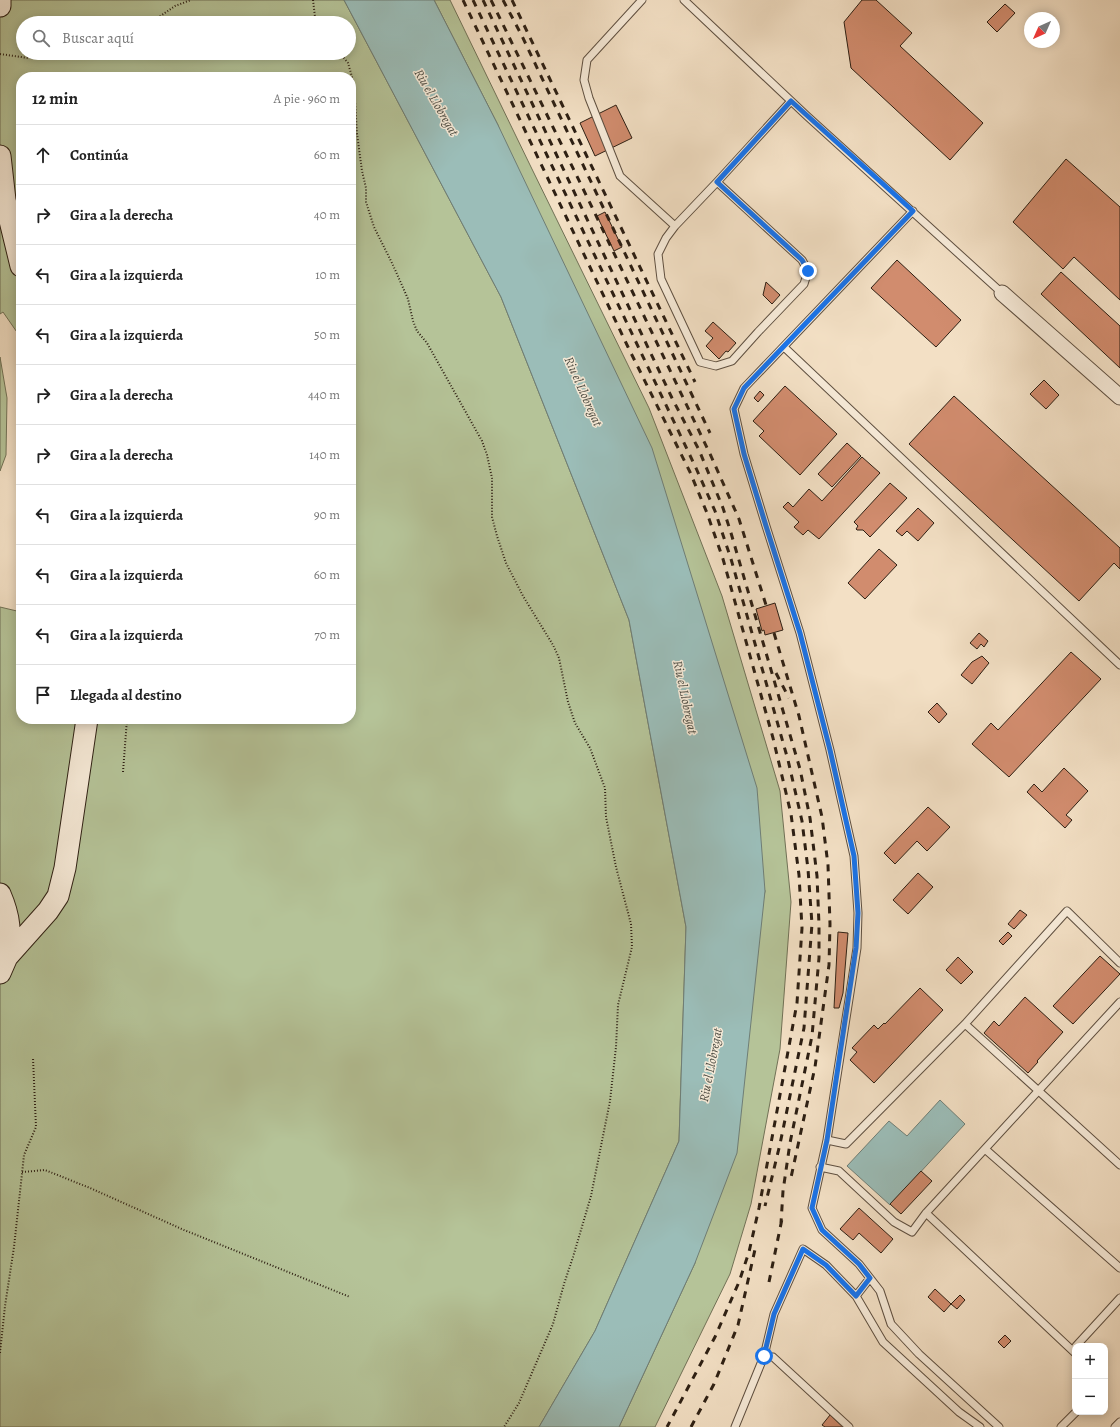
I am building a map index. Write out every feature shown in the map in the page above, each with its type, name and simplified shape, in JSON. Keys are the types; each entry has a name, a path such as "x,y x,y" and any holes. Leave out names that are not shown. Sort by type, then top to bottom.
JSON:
{"main road":[{"path":"0,0 0,6"},
{"path":"0,156 5,200 16,250"},
{"path":"4,965 48,911 58,896 65,868 86,724"},
{"path":"3,901 30,916 48,911"},
{"path":"3,901 10,924 10,937 4,965"}],"street":[{"path":"1002,293 1120,397"}],"lane":[{"path":"642,0 588,60 584,80 589,98 620,176 675,226"},
{"path":"684,0 791,101 1002,293"},
{"path":"717,182 802,260 808,271 804,284 732,361 716,366 700,362 661,279 658,254 666,238 675,226 791,101"},
{"path":"913,211 744,388 734,409 744,454 800,633 830,750 854,856 858,913 856,948 827,1140 812,1208 822,1230 859,1264 880,1291 891,1324 919,1354 999,1427"},
{"path":"784,347 1120,665"},
{"path":"827,1140 846,1144 965,1024 1067,911 1120,963"},
{"path":"820,1167 839,1171 894,1222 912,1232 926,1214 1120,1002"},
{"path":"965,1024 1120,1165"},
{"path":"985,1149 1120,1268"},
{"path":"926,1214 1072,1347"},
{"path":"735,1427 764,1356 774,1314 803,1249 826,1265 856,1296 883,1342 960,1412 980,1427"},
{"path":"856,1296 870,1278"},
{"path":"1079,1343 1120,1298"},
{"path":"764,1356 773,1358 849,1427"},
{"path":"1061,1427 1073,1415"},
{"path":"1115,1427 1120,1422"}],"path":[{"path":"160,16 175,6 191,0"},
{"path":"313,0 315,16"},
{"path":"0,54 16,56"},
{"path":"346,60 351,72"},
{"path":"356,109 362,171 366,188 366,202 370,214 408,299 417,331 427,343 482,441 492,478 492,517 506,563 523,596 554,645 559,658 568,702 575,723 590,748 606,788 606,817 616,867 631,924 632,946 618,1005 616,1048 610,1101 591,1196 553,1324 519,1403 504,1427"},
{"path":"123,772 127,724"},
{"path":"0,1353 24,1155 36,1127 33,1058"},
{"path":"22,1172 45,1170 90,1188 184,1230 350,1296"}],"green space":[{"path":"0,0 344,0 352,16 16,16 16,60 356,60 356,23 501,297 629,620 686,927 679,1141 595,1331 539,1427 0,1427 0,607 16,611 16,724 356,724 356,72 16,72 16,331 3,312 0,314"},
{"path":"434,0 450,0 649,408 722,596 780,791 791,902 780,1049 751,1204 730,1274 655,1427 619,1427 695,1263 765,891 498,125"},
{"path":"0,357 7,398 6,455 0,471"}],"water":[{"name":"Riu el Llobregat","path":"344,0 434,0 498,125 652,448 757,788 765,891 737,1153 695,1263 619,1427 539,1427 595,1331 679,1141 686,927 629,620 501,297 356,23 356,16 352,16"},
{"path":"940,1100 965,1124 890,1205 847,1166 889,1121 907,1136"}],"building":[{"path":"862,0 876,0 912,33 900,46 983,123 950,160 851,68 844,22"},
{"path":"1005,4 1015,13 997,32 987,22"},
{"path":"616,105 632,138 595,156 580,123"},
{"path":"1066,159 1120,207 1120,300 1074,257 1063,269 1013,222"},
{"path":"605,212 622,247 614,251 597,216"},
{"path":"897,260 961,320 936,347 871,288"},
{"path":"1061,272 1120,326 1120,368 1041,294"},
{"path":"766,282 780,295 772,304 763,295"},
{"path":"713,322 736,343 719,359 706,346 713,338 705,331"},
{"path":"1044,380 1059,395 1046,409 1030,394"},
{"path":"785,386 837,434 800,475 759,436 764,431 753,421"},
{"path":"760,391 764,395 758,402 754,398"},
{"path":"954,396 1120,548 1120,569 1114,563 1079,601 909,444"},
{"path":"847,443 861,456 832,487 818,474"},
{"path":"862,457 880,473 819,539 808,530 803,535 794,527 799,522 783,507 788,502 793,507 809,489 822,501"},
{"path":"890,483 907,498 870,537 863,530 857,530 856,529 858,526 854,522"},
{"path":"918,508 934,523 918,541 907,531 902,536 896,531"},
{"path":"879,549 897,565 865,599 848,583"},
{"path":"775,603 783,630 765,635 764,630 762,631 756,609"},
{"path":"979,633 988,641 984,647 981,644 977,649 970,643"},
{"path":"1071,652 1101,679 1009,777 972,744 991,723 998,730"},
{"path":"982,656 989,663 972,684 961,675 972,662"},
{"path":"937,703 947,714 939,723 928,712"},
{"path":"1064,768 1088,791 1066,815 1072,820 1065,828 1027,792 1034,784 1042,792"},
{"path":"928,807 950,827 927,851 917,841 895,864 884,853"},
{"path":"918,873 933,887 908,914 893,900"},
{"path":"1020,910 1027,915 1014,929 1008,924"},
{"path":"838,932 848,933 843,993 839,1008 834,1008"},
{"path":"1008,932 1012,936 1003,945 999,941"},
{"path":"1100,956 1120,974 1073,1024 1053,1006"},
{"path":"958,957 973,972 961,984 946,970"},
{"path":"920,988 943,1010 874,1083 850,1060 857,1052 852,1048 874,1025 878,1029 884,1023 885,1024"},
{"path":"1025,997 1063,1032 1028,1073 984,1033 994,1021 999,1026"},
{"path":"921,1171 932,1181 901,1214 890,1204"},
{"path":"859,1208 893,1239 881,1253 859,1233 853,1240 840,1229"},
{"path":"935,1289 951,1304 944,1312 928,1297"},
{"path":"960,1295 965,1300 957,1309 951,1304"},
{"path":"1005,1335 1011,1341 1004,1348 998,1342"},
{"path":"830,1415 843,1427 825,1427 822,1425"}],"railway":[{"path":"463,0 628,347 690,472 707,513 723,559 773,738 791,814 799,875 802,928 797,1003 759,1208 749,1252 739,1282 715,1337 667,1427"},
{"path":"473,0 696,468 715,511 731,559 788,760 802,821 808,869 812,924 804,1028 780,1144 765,1206"},
{"path":"483,0 672,398 699,450 723,508 800,769 810,818 817,876 819,958 812,1036 790,1143 783,1191 781,1223"},
{"path":"491,0 711,456 739,519 766,605"},
{"path":"503,0 522,36 710,433"},
{"path":"512,0 695,382"},
{"path":"774,633 799,716 822,817 828,865 830,924 829,965 815,1067 790,1182"},
{"path":"776,673 789,698"},
{"path":"769,1282 782,1219"},
{"path":"691,1427 714,1384 738,1325 756,1245"}],"route":[{"path":"764,1356 774,1314 803,1249 826,1265 856,1296 870,1278 859,1264 822,1230 812,1208 827,1140 846,1024 856,948 858,913 854,856 830,750 800,633 744,454 734,409 744,388 913,211 791,101 717,182 802,260 808,271"}]}
